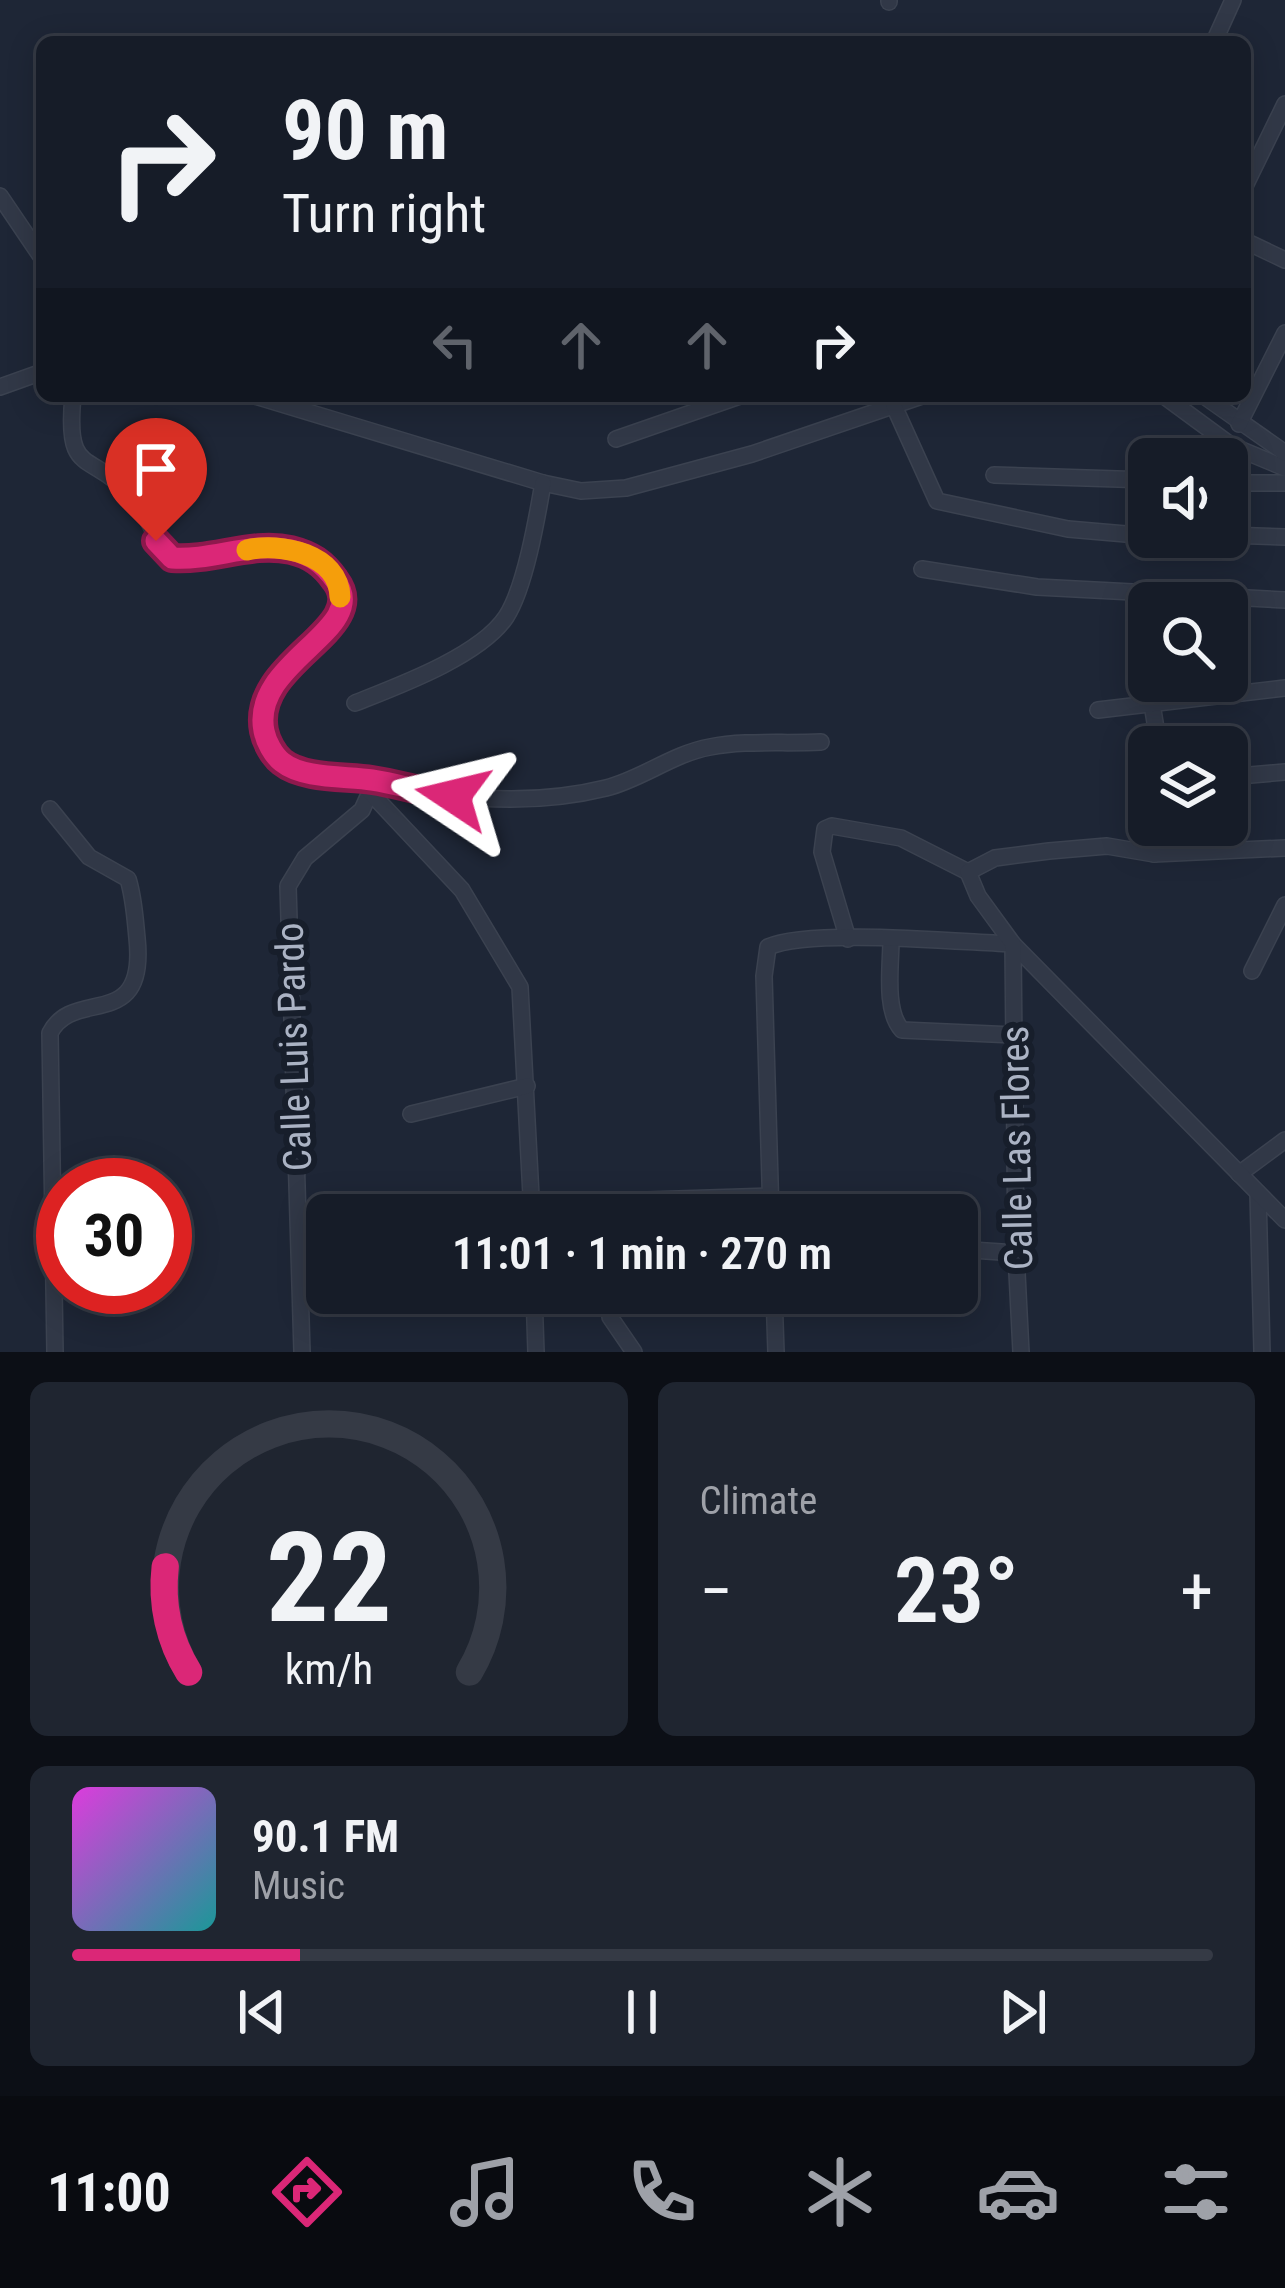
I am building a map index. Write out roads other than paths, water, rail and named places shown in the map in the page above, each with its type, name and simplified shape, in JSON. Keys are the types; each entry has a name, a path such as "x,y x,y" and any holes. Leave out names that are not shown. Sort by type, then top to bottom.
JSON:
{"street":[{"path":"1217,36 1234,0"},
{"path":"1251,174 1285,104"},
{"path":"0,196 36,249"},
{"path":"1251,244 1285,260"},
{"path":"1251,400 1285,332"},
{"path":"0,387 36,374"},
{"path":"74,402 78,456 133,495 156,541 172,558 218,557 261,547 290,550 318,559 340,585 335,626 276,678 260,713 266,741 283,764 373,786 482,800 553,797 610,787 670,759 711,747 821,742"},
{"path":"275,402 581,491 626,488 752,454 905,402"},
{"path":"616,439 723,402"},
{"path":"1172,402 1232,446 1285,467"},
{"path":"1212,402 1285,453"},
{"path":"1239,424 1250,402"},
{"path":"894,406 937,501 1068,529 1128,534"},
{"path":"994,475 1128,479"},
{"path":"355,703 454,659 499,626 515,598 543,483"},
{"path":"1248,483 1285,483"},
{"path":"1248,536 1285,537"},
{"path":"922,569 1037,587 1285,600"},
{"path":"1098,710 1285,688"},
{"path":"1152,704 1156,726"},
{"path":"1248,775 1285,772"},
{"path":"373,786 462,890 520,987 531,1194"},
{"name":"Calle Luis Pardo","path":"302,1352 288,886 305,858 362,810 373,786"},
{"path":"50,808 89,856 128,879 140,967 119,999 65,1018 50,1033 55,1352"},
{"path":"848,939 822,852 825,829 832,826 901,838 968,872 978,896 1013,944 1285,1220"},
{"path":"968,872 995,858 1107,846 1154,854 1285,848"},
{"path":"1154,854 1155,846"},
{"path":"1252,970 1285,905"},
{"path":"770,1194 764,976 768,947 780,941 848,939 1013,944"},
{"path":"891,940 893,1020 902,1030 1014,1035"},
{"name":"Calle Las Flores","path":"1013,944 1021,1352"},
{"path":"411,1114 527,1086"},
{"path":"1239,1174 1285,1140"},
{"path":"1258,1193 1262,1352"},
{"path":"978,1250 1016,1252"},
{"path":"535,1314 536,1352"},
{"path":"775,1314 776,1352"},
{"path":"610,1317 634,1352"}]}
